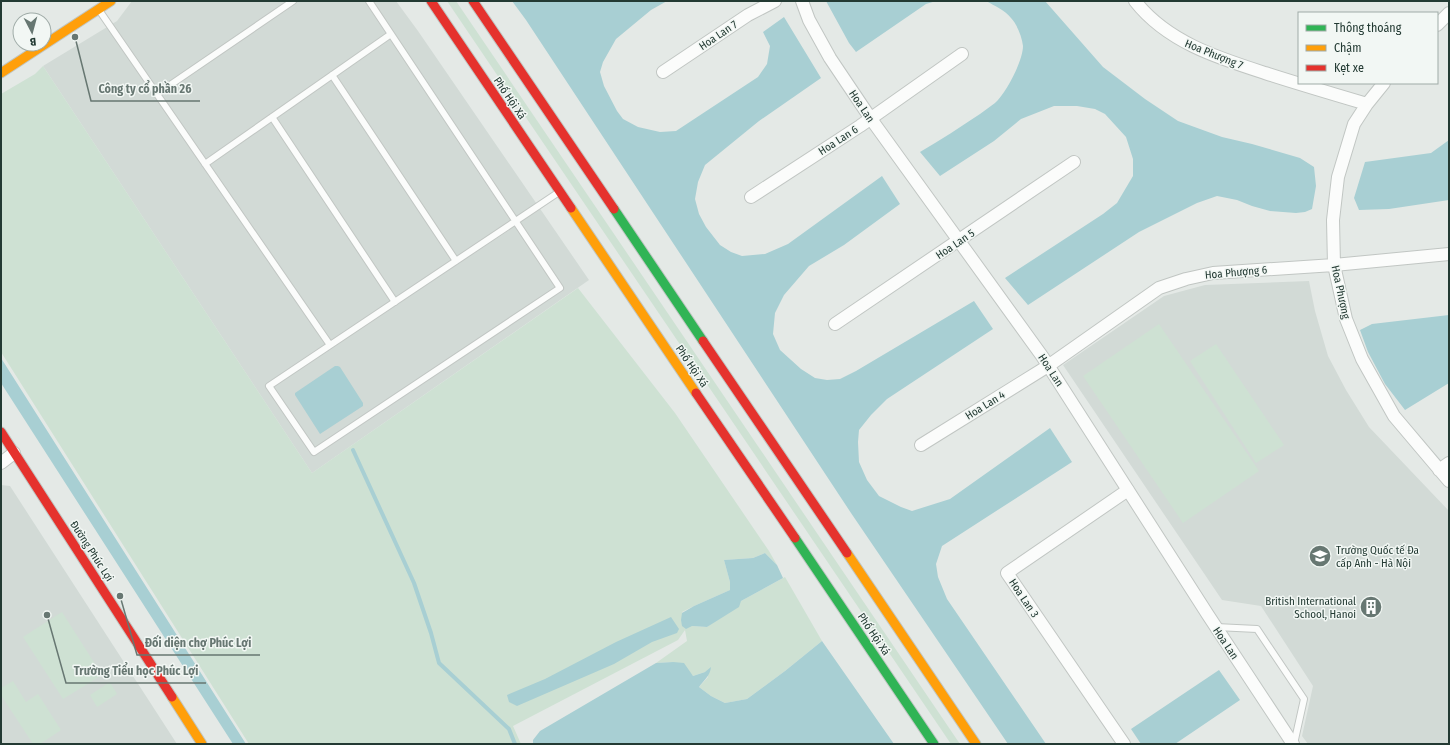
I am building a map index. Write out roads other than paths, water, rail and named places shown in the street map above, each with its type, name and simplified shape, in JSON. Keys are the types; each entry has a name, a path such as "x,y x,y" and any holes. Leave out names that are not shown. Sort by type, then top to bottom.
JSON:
{"main road":[{"path":"1,73 111,1"},
{"name":"Phố Hội Xá","path":"431,1 934,744"},
{"path":"473,1 976,744"},
{"name":"Đường Phúc Lợi","path":"1,432 202,744"}],"street":[{"name":"Hoa Lan 7","path":"663,72 748,15 775,1"},
{"name":"Hoa Lan","path":"802,1 809,20 830,58 871,119 1025,331 1216,627 1294,744"},
{"name":"Hoa Phượng 7","path":"1135,1 1146,14 1179,40 1218,58 1298,83"},
{"path":"1438,24 1449,13"},
{"name":"Hoa Lan 6","path":"751,197 871,119 962,54"},
{"name":"Hoa Phượng 7","path":"1283,79 1298,76"},
{"name":"Hoa Phượng 7","path":"1300,84 1367,104"},
{"name":"Hoa Phượng","path":"1383,84 1367,104 1354,124 1338,177 1334,220 1334,265 1346,319 1362,359 1394,416 1449,481"},
{"name":"Hoa Lan 5","path":"835,324 1074,162"},
{"name":"Hoa Phượng 6","path":"1048,366 1158,288 1186,278 1213,273 1334,265 1449,254"},
{"name":"Hoa Lan 4","path":"921,445 1048,366"},
{"path":"1,463 14,453"},
{"path":"1439,470 1449,463"},
{"name":"Hoa Lan 3","path":"1124,744 1008,574 1128,490"}],"lane":[{"path":"157,94 293,1"},
{"path":"369,1 515,221 560,288 314,452 269,386 395,302 515,221 560,191"},
{"path":"99,10 330,345"},
{"path":"205,164 391,34"},
{"path":"332,75 456,261"},
{"path":"272,117 395,302"},
{"path":"1216,627 1257,629 1304,699 1294,744"}],"water":[{"path":"512,1 667,1 651,10 616,39 603,62 600,72 604,86 617,111 623,119 638,127 660,132 676,131 758,77 767,64 770,46 763,32 784,17 821,78 759,121 705,165 698,182 695,199 699,214 706,227 720,245 731,252 742,256 765,254 788,244 882,176 900,204 844,245 809,266 784,295 775,313 773,334 780,350 801,369 815,378 827,380 840,379 974,301 993,329 887,399 859,430 859,462 867,480 879,496 912,511 950,499 1050,428 1072,462 942,546 936,564 938,577 947,599 1046,744 1008,744 851,513"},
{"path":"826,1 936,1 926,4 856,52 849,43"},
{"path":"986,1 1045,1 1103,67 1145,99 1178,121 1222,137 1300,158 1314,167 1316,186 1312,209 1305,212 1296,213 1270,211 1237,200 1217,196 1197,203 1139,232 1028,305 1005,278 1103,214 1117,203 1133,176 1133,159 1126,137 1105,114 1095,109 1077,106 1054,106 1021,119 994,141 940,176 920,152 958,129 995,103 1004,92 1020,60 1023,46 1017,27 1009,15"},
{"path":"1449,140 1449,200 1389,209 1359,210 1354,198 1365,162 1431,153"},
{"path":"1449,315 1449,383 1405,410 1385,384 1368,352 1360,330 1372,324"},
{"path":"1,358 246,744 233,744 1,383"},
{"path":"335,366 340,367 363,403 363,406 320,434 295,393"},
{"path":"765,553 777,565 783,578 741,601 739,607 707,627 692,626 686,629 682,626 682,613 730,590 730,582 724,560 753,558"},
{"path":"671,617 679,629 677,633 652,642 614,664 517,706 509,702 507,695 545,679 616,642"},
{"path":"822,641 894,744 533,744 533,740 540,731 656,663 684,663 693,676 705,672 711,667 708,675 699,687 711,696 725,703 747,699"},
{"path":"1219,670 1240,700 1175,744 1141,744 1131,729"}],"waterway":[{"path":"353,450 414,583 431,633 439,663 509,729 515,744"}],"place":[{"name":"Công ty cổ phần 26","path":"75,37"},
{"name":"Trường Quốc tế Đa cấp Anh - Hà Nội","path":"1320,556"},
{"name":"Đối diện chợ Phúc Lợi","path":"120,596"},
{"name":"British International School, Hanoi","path":"1371,607"},
{"name":"Trường Tiểu học Phúc Lợi","path":"47,615"}]}
